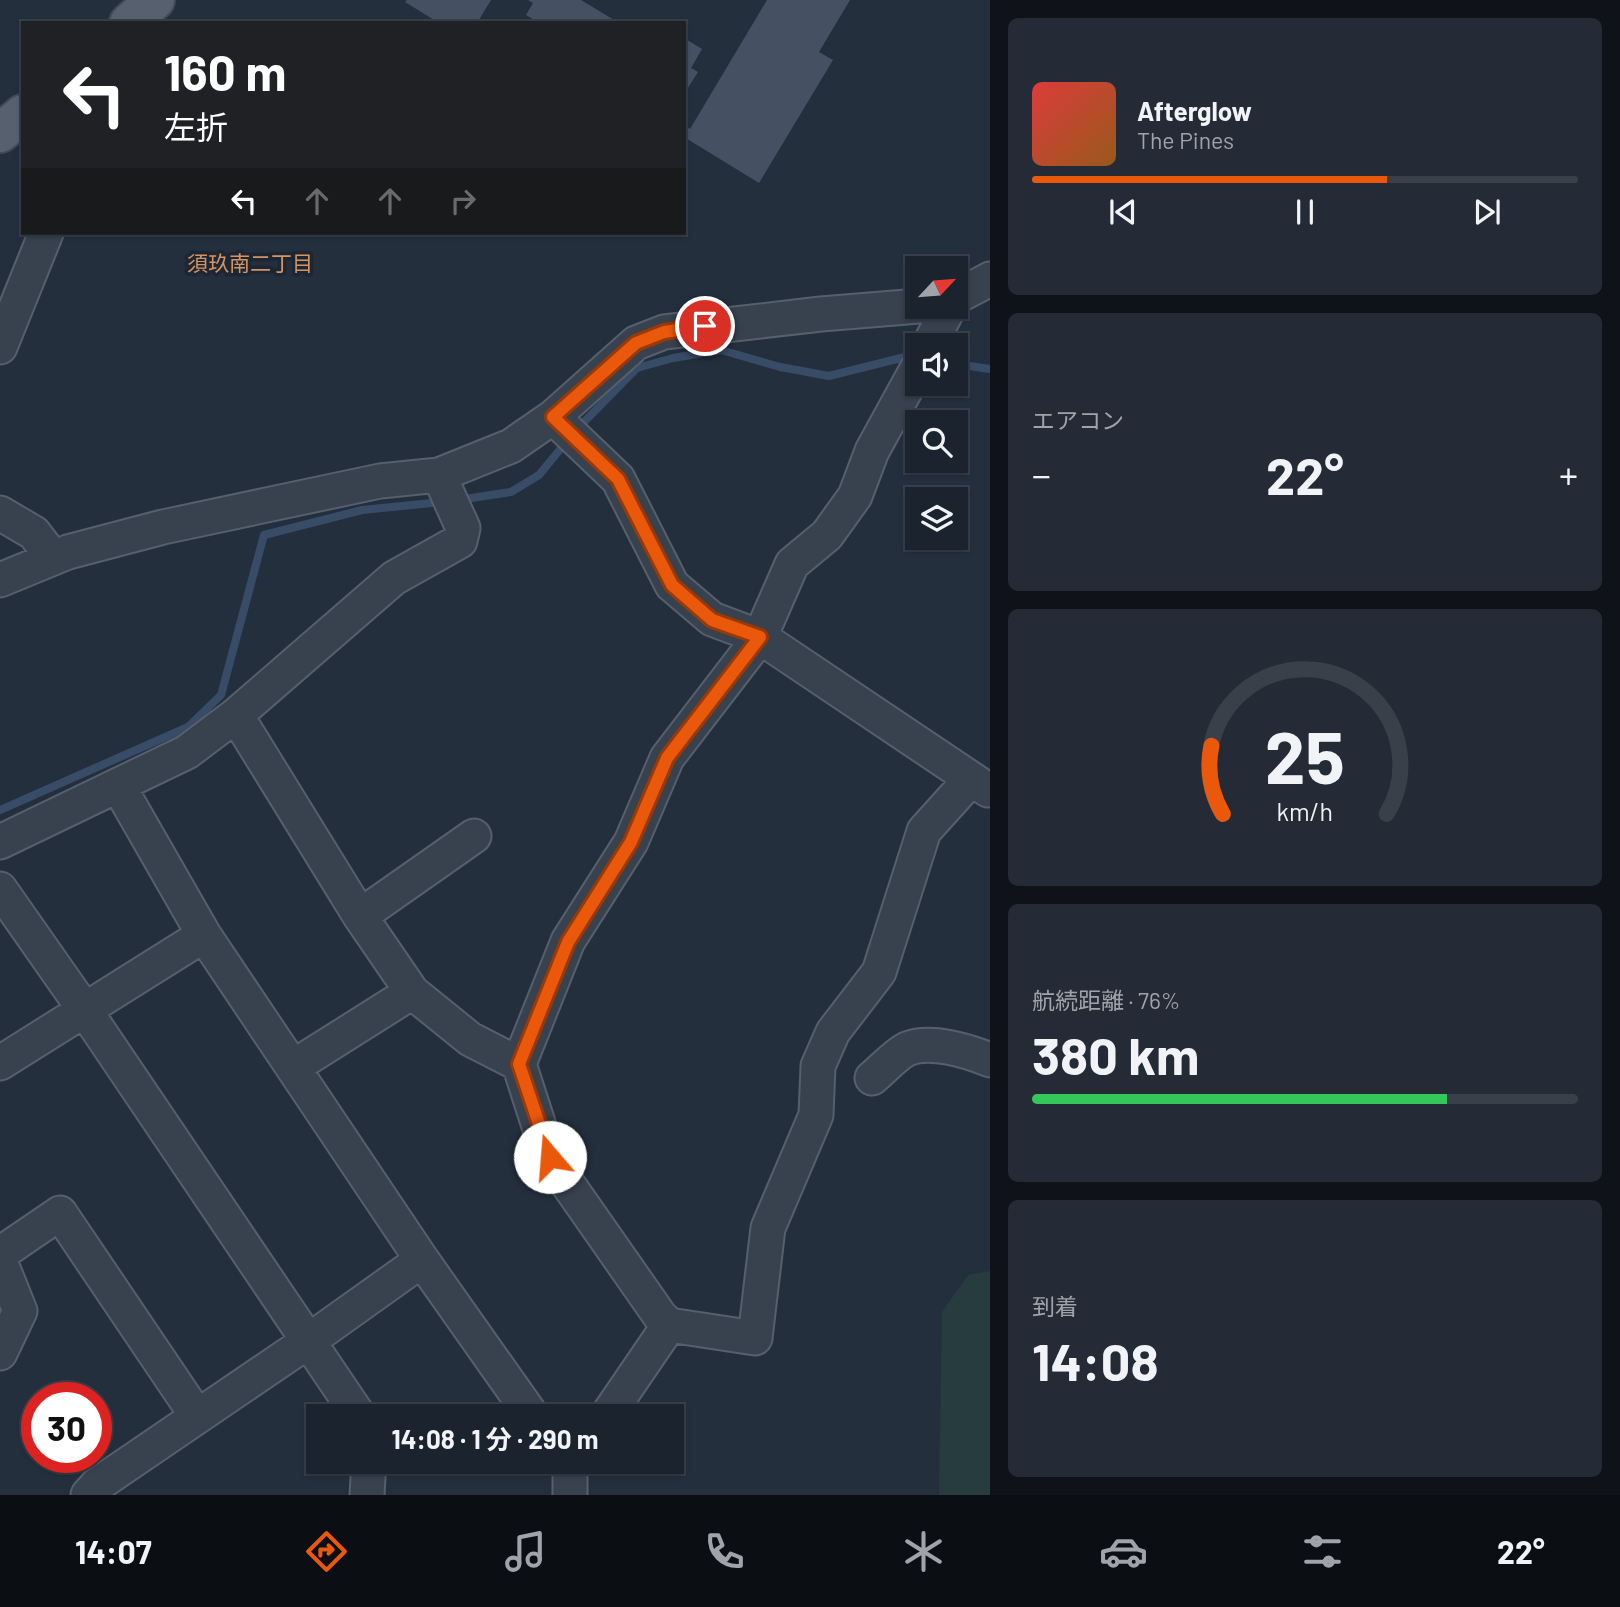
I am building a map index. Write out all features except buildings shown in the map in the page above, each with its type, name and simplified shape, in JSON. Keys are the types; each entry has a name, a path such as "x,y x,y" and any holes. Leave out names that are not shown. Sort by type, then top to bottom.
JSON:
{"main road":[{"path":"131,21 155,0"},
{"path":"0,134 21,116"}],"street":[{"path":"0,347 45,235"},
{"path":"968,291 990,279"},
{"path":"0,580 53,558 163,527 278,502 380,481 444,484 511,446 553,417 636,343 664,332 821,314 906,333"},
{"path":"553,417 618,479 672,585 712,620 760,637 980,785 924,831 878,972 832,1032 818,1066 816,1115 768,1228 755,1338 669,1325 660,1316 550,1157 519,1064 568,942 631,842 667,758 760,637 792,564 827,535 855,496 872,451 905,384"},
{"path":"0,842 187,752 236,715 394,578 460,541 463,528 444,484"},
{"path":"0,513 34,533 53,558"},
{"path":"236,715 359,916 412,992 470,1039 519,1064"},
{"path":"118,785 204,936 422,1261 523,1404"},
{"path":"359,916 474,836"},
{"path":"0,890 84,1009 351,1404"},
{"path":"0,1063 204,936"},
{"path":"293,1067 412,992"},
{"path":"872,1079 907,1049 934,1045 970,1052 990,1060"},
{"path":"0,1254 60,1213 197,1416"},
{"path":"0,1261 20,1311 0,1353"},
{"path":"88,1495 97,1485 422,1261"},
{"path":"615,1404 669,1325"},
{"path":"367,1495 368,1474"}],"green space":[{"path":"990,1271 990,1495 939,1495 942,1312 968,1275"}],"waterway":[{"path":"578,428 637,368 673,358 721,350 780,367 829,376 905,357"},
{"path":"968,366 990,369"},
{"path":"458,500 511,492 539,475 567,441"},
{"path":"0,810 188,727 221,695 264,535 362,510 442,502"}],"district":[{"name":"須玖南二丁目","path":"250,262"}],"route":[{"path":"550,1157 519,1064 568,942 631,842 667,758 760,637 712,620 672,585 618,479 553,417 636,343 664,332 705,326"}]}
